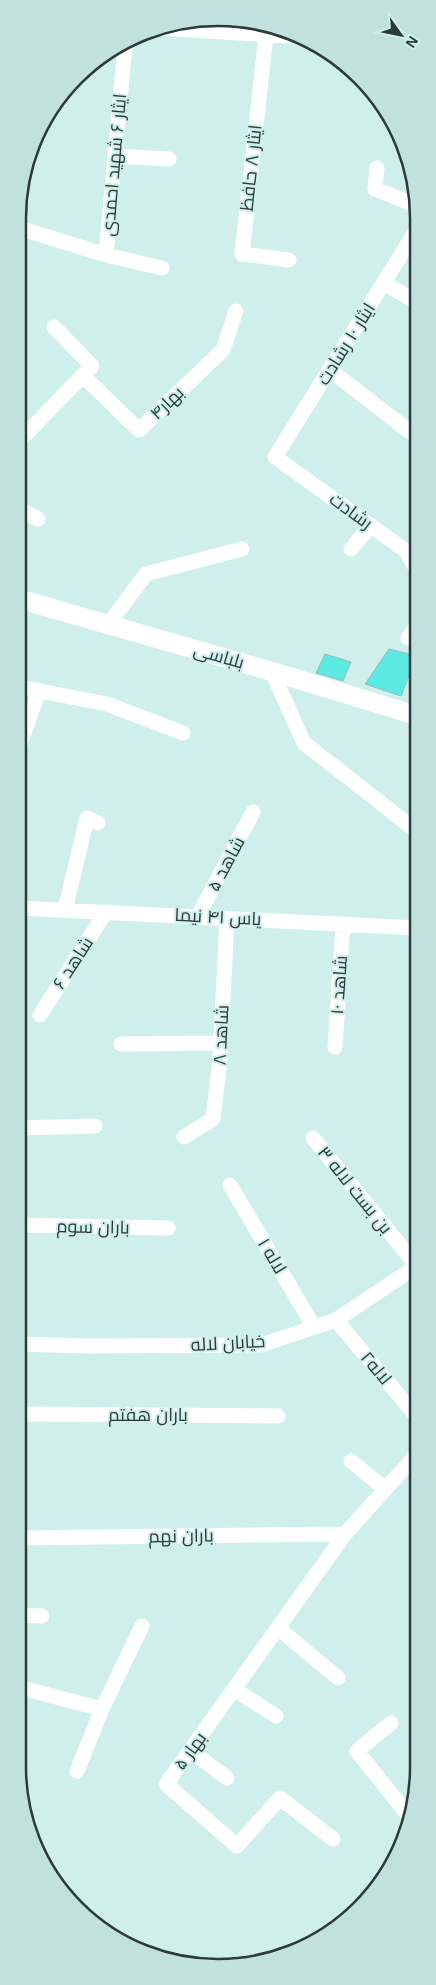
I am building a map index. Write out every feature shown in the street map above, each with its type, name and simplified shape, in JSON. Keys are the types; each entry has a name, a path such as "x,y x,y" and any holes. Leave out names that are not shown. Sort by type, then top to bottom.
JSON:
{"main road":[{"name":"بلباسی","path":"26,601 410,714"}],"street":[{"path":"188,29 259,31"},
{"name":"ایثار ۸ حافظ","path":"260,31 242,254 290,260"},
{"name":"ایثار ۶ شهید احمدی","path":"26,230 106,255 124,51"},
{"path":"115,156 169,159"},
{"path":"377,168 375,190 409,203"},
{"name":"ایثار ۱۰ رشادت","path":"275,457 410,241"},
{"path":"106,255 162,268"},
{"path":"384,283 410,298"},
{"name":"بهار۴","path":"87,371 139,430 223,350 236,312"},
{"path":"26,434 87,371 54,327"},
{"path":"330,370 410,432"},
{"name":"رشادت","path":"275,457 406,551 410,558"},
{"path":"26,512 38,519"},
{"path":"351,548 371,525"},
{"path":"108,625 146,574 242,549"},
{"path":"272,672 304,743 410,826"},
{"path":"26,688 108,704 183,733"},
{"path":"26,727 39,691"},
{"name":"شاهد ۵","path":"198,916 253,812"},
{"path":"65,910 87,818 98,823"},
{"name":"یاس ۴۱ نیما","path":"26,908 410,928"},
{"name":"شاهد ۶","path":"40,1015 106,912"},
{"name":"شاهد ۸","path":"184,1137 213,1119 221,1043 227,918"},
{"name":"شاهد ۱۰","path":"335,1047 343,924"},
{"path":"121,1044 221,1043"},
{"path":"26,1128 95,1126"},
{"name":"بن بست لاله ۳","path":"313,1138 410,1256"},
{"name":"لاله ۱","path":"230,1185 314,1327"},
{"name":"باران سوم","path":"26,1225 168,1228"},
{"name":"خیابان لاله","path":"26,1344 87,1346 261,1345 336,1320 410,1270"},
{"name":"لاله۲","path":"336,1320 410,1409"},
{"name":"باران هفتم","path":"26,1414 278,1416"},
{"path":"351,1461 386,1489"},
{"path":"345,1534 410,1462"},
{"name":"باران نهم","path":"26,1538 345,1534"},
{"name":"بهار ۵","path":"333,1839 280,1798 237,1846 166,1784 345,1534"},
{"path":"26,1615 42,1616"},
{"path":"77,1771 102,1709 142,1626"},
{"path":"278,1628 338,1678"},
{"path":"26,1688 102,1709"},
{"path":"234,1689 276,1716"},
{"path":"391,1723 357,1751 405,1810"},
{"path":"190,1750 227,1778"}],"building":[{"path":"389,649 410,654 410,674 401,696 365,684"},
{"path":"325,654 351,662 343,681 316,673"}]}
